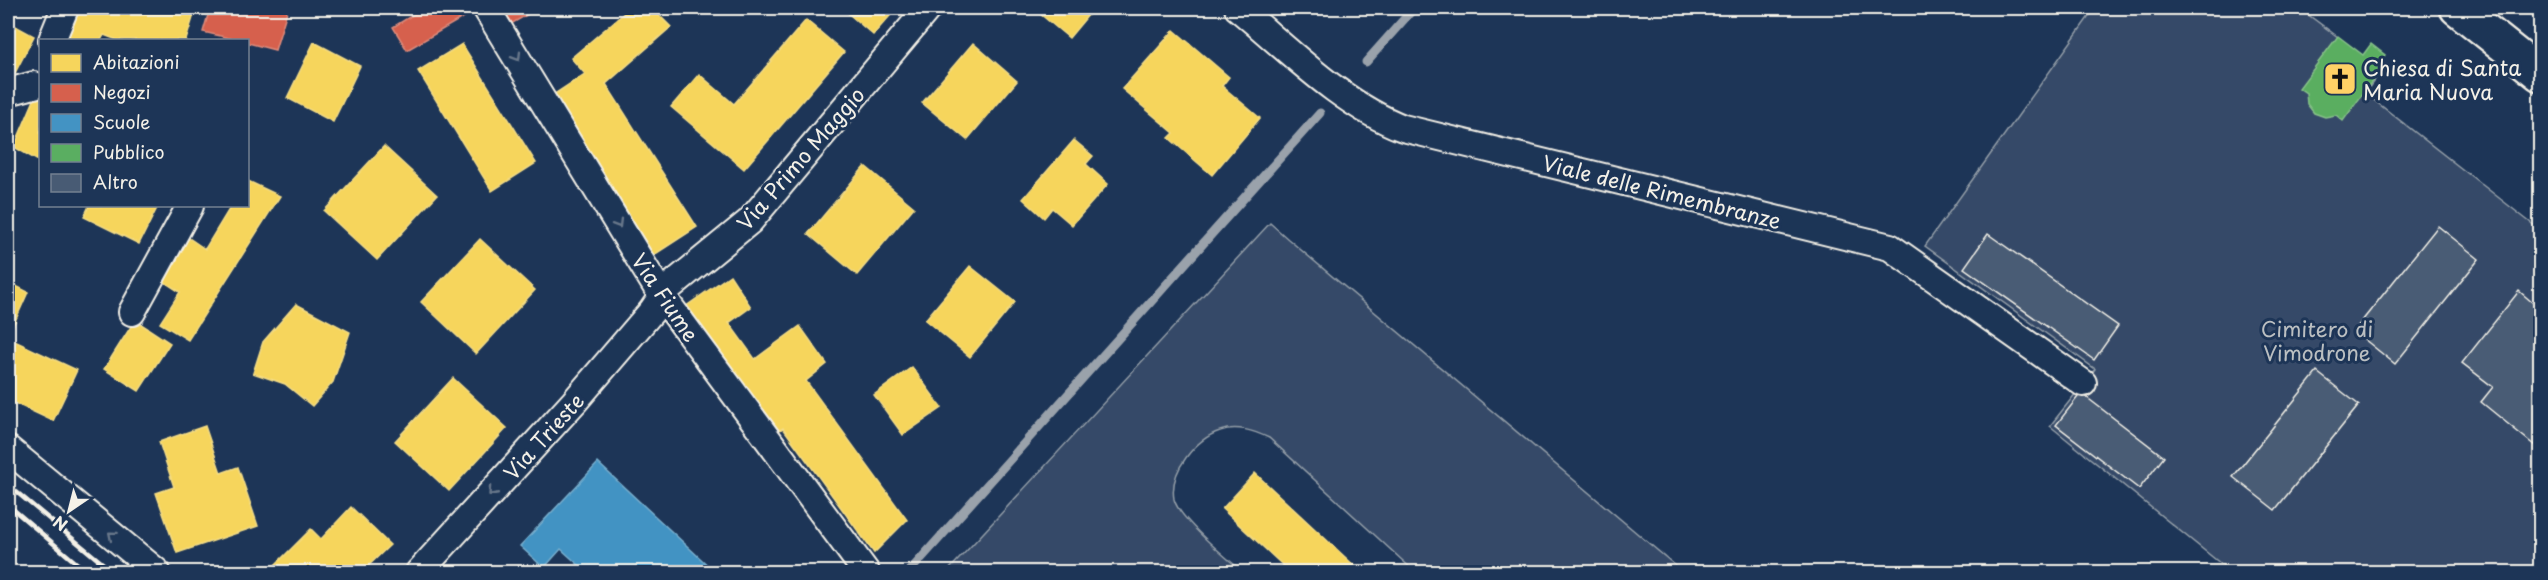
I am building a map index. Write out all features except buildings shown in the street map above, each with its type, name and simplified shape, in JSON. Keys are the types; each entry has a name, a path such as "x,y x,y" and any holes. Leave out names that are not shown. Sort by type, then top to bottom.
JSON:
{"main road":[{"path":"2457,8 2541,74"}],"street":[{"path":"52,39 65,8"},
{"name":"Via Fiume","path":"486,8 662,296 866,573"},
{"name":"Via Primo Maggio","path":"662,296 667,289 750,221 928,8"},
{"name":"Viale delle Rimembranze","path":"1238,8 1351,101 1403,128 1890,247 2083,383"},
{"path":"8,92 38,80"},
{"path":"132,312 189,207"},
{"name":"Via Trieste","path":"419,573 574,402 652,311 662,296"},
{"path":"8,449 157,573"}],"green space":[{"name":"Cimitero di Vimodrone","path":"2095,8 2299,8 2382,70 2365,93 2540,230 2540,572 2231,572 2050,426 2095,369 1925,246"},
{"path":"1270,223 1683,572 1415,572 1269,438 1251,431 1226,429 1202,441 1186,457 1176,478 1174,499 1177,507 1193,527 1243,572 947,572"}],"waterway":[{"path":"1366,62 1414,8"},
{"path":"2528,8 2540,17"},
{"path":"909,572 1320,113"}],"railway":[{"path":"8,485 113,572"},
{"path":"8,505 87,572"}],"place":[{"name":"Chiesa di Santa Maria Nuova","path":"2340,79"}]}
